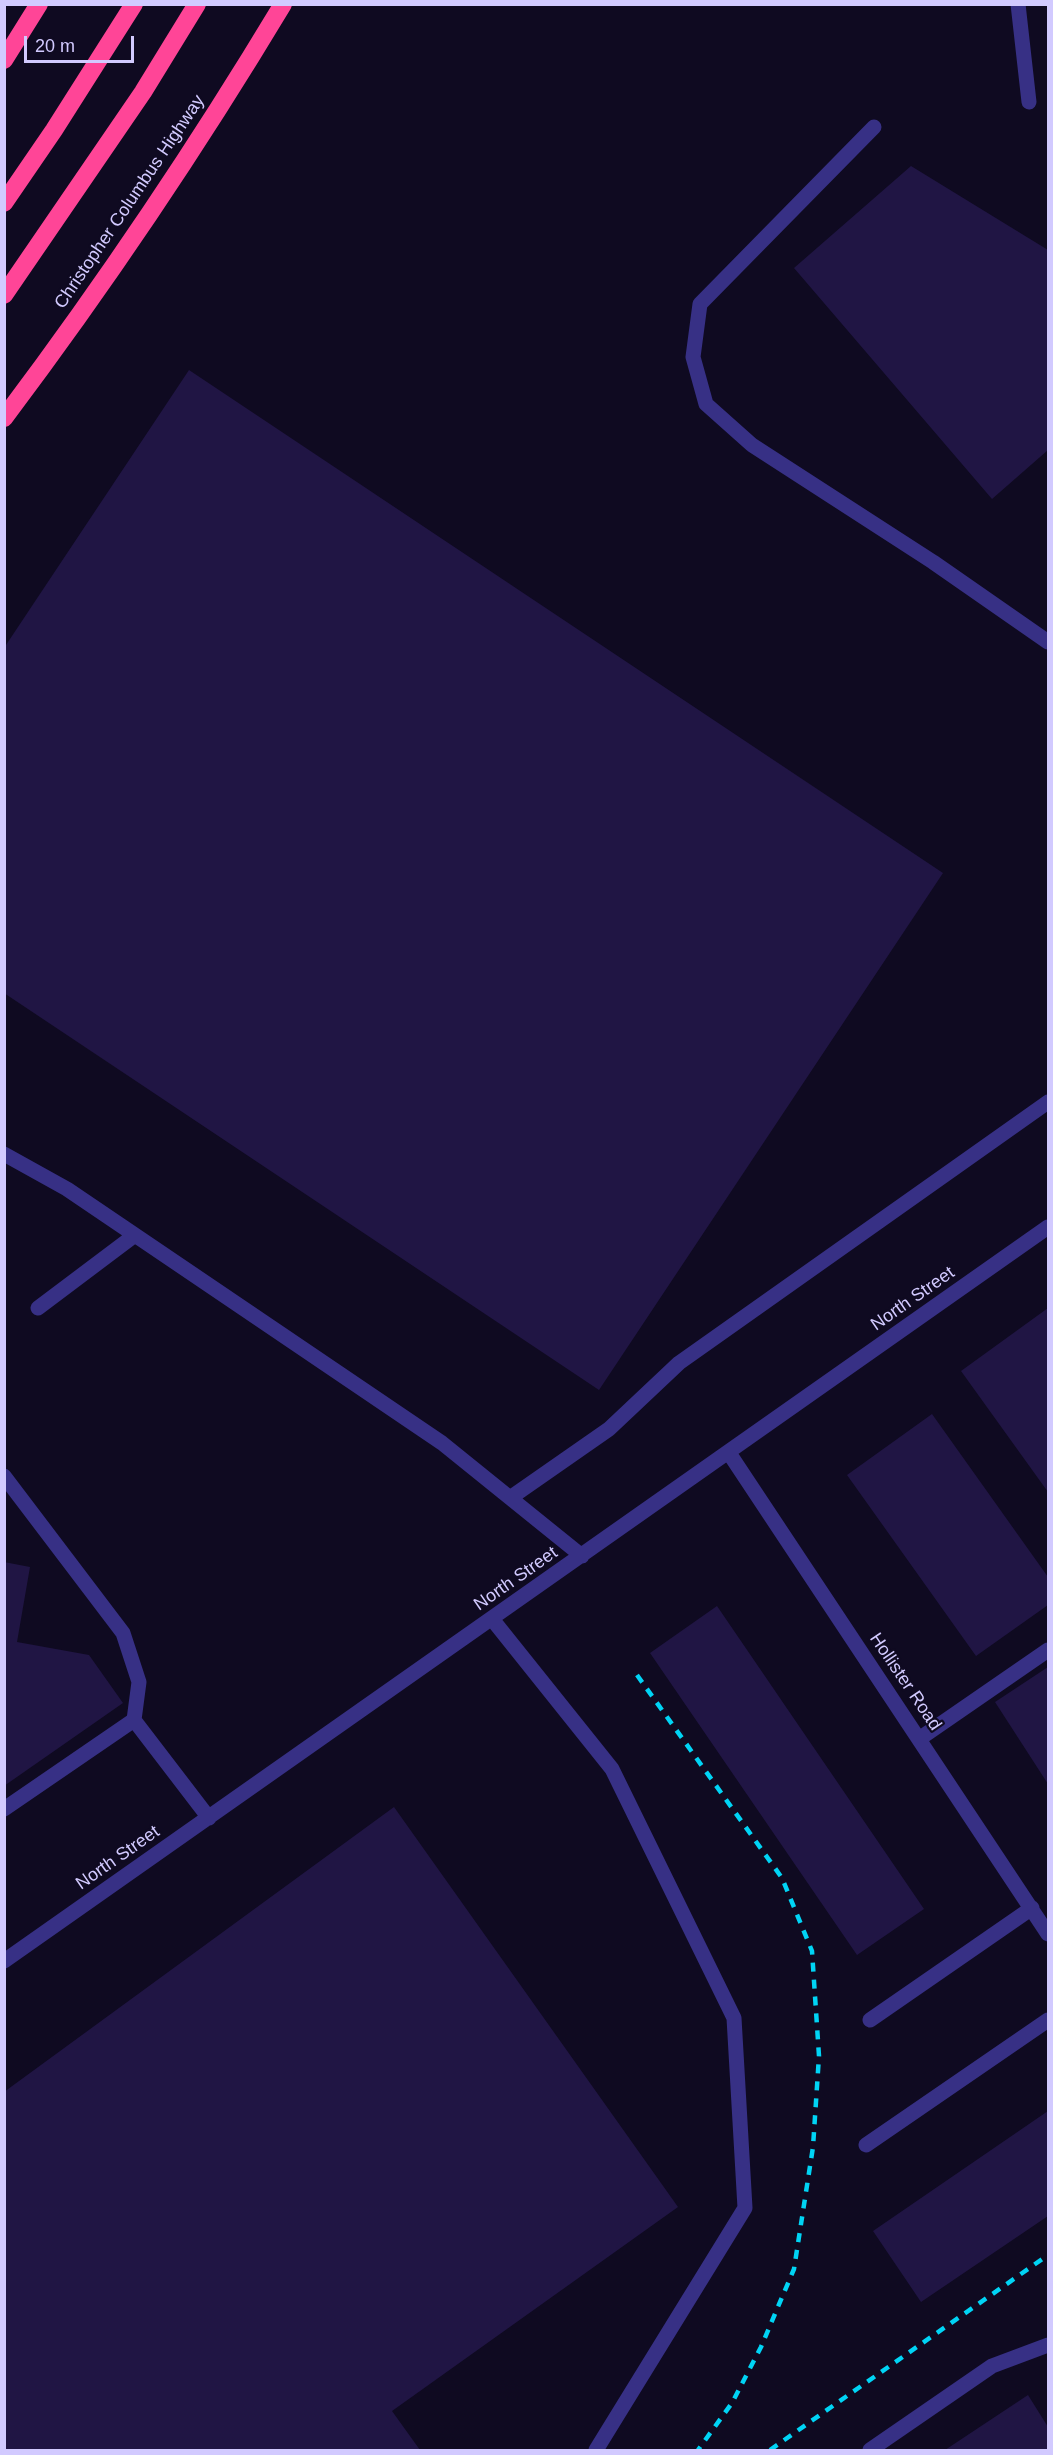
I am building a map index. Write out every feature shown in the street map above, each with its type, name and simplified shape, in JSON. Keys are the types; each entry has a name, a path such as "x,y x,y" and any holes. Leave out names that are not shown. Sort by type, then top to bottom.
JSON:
{"highway":[{"path":"4,60 39,4"},
{"path":"4,202 54,130 134,4"},
{"path":"4,296 125,119 197,4"},
{"name":"Christopher Columbus Highway","path":"4,417 88,303 191,152 283,4"}],"street":[{"path":"1018,4 1029,102"},
{"path":"874,127 700,304 693,357 706,404 752,445 933,562 1048,642"},
{"path":"510,1498 609,1429 679,1364 1048,1102"},
{"path":"4,1154 67,1189 442,1443 582,1556"},
{"name":"North Street","path":"4,1961 1048,1227"},
{"path":"38,1308 135,1235"},
{"name":"Hollister Road","path":"729,1453 1048,1934"},
{"path":"4,1476 123,1633 139,1682 134,1720 208,1818"},
{"path":"492,1619 612,1768 735,2018 745,2208 596,2451"},
{"path":"919,1739 1048,1650"},
{"path":"4,1809 134,1720"},
{"path":"870,2020 1032,1908"},
{"path":"866,2145 1048,2020"},
{"path":"870,2451 992,2366 1048,2346"}],"building":[{"path":"911,166 1048,250 1048,450 992,499 794,268"},
{"path":"189,370 943,873 599,1390 4,993 4,648"},
{"path":"1048,1308 1048,1492 961,1371"},
{"path":"932,1414 1048,1577 1048,1605 976,1656 847,1475"},
{"path":"4,1562 30,1567 17,1642 89,1655 123,1703 4,1786"},
{"path":"717,1606 924,1909 857,1955 650,1653"},
{"path":"1048,1667 1048,1784 995,1702"},
{"path":"394,1807 678,2207 392,2411 420,2450 4,2450 4,2092"},
{"path":"1048,2111 1048,2216 921,2302 873,2231"},
{"path":"1028,2395 1048,2427 1048,2450 945,2450"}],"railway":[{"path":"637,1675 782,1878 812,1951 819,2056 813,2147 794,2269 761,2347 732,2403 698,2450"},
{"path":"770,2450 1048,2255"}]}
